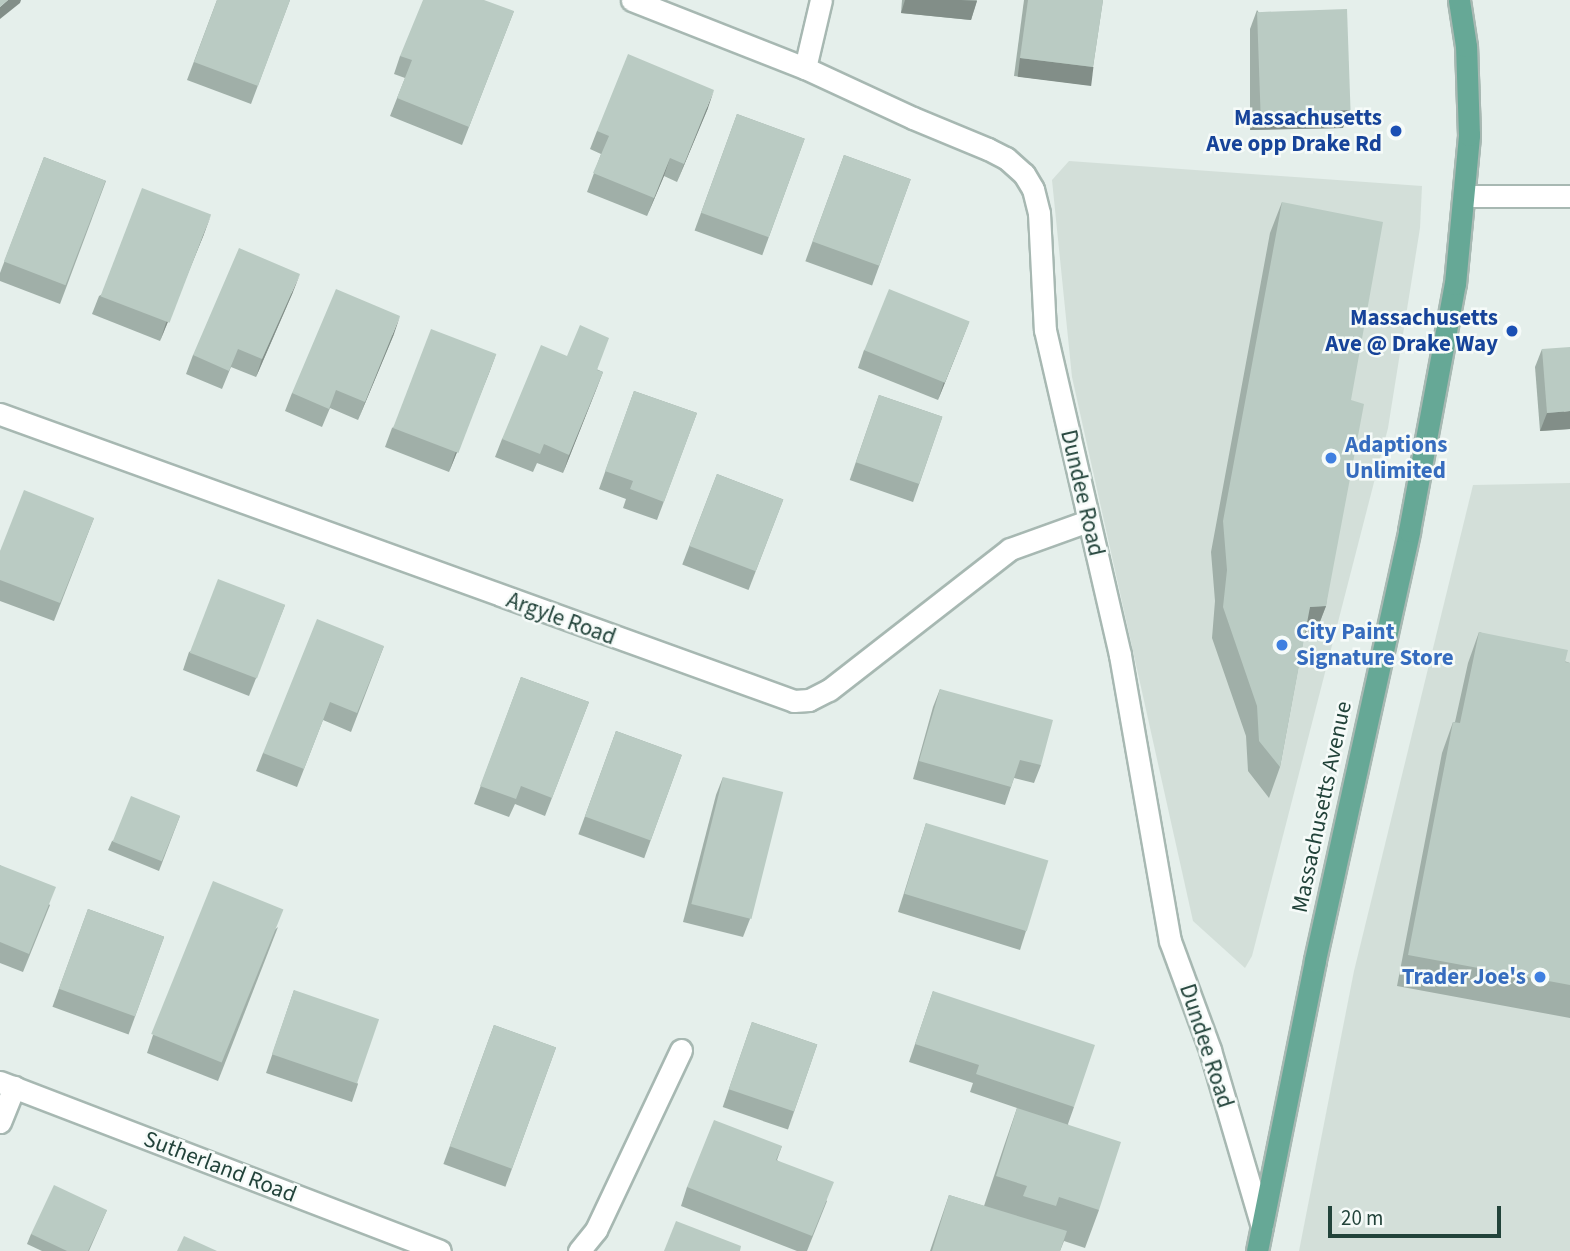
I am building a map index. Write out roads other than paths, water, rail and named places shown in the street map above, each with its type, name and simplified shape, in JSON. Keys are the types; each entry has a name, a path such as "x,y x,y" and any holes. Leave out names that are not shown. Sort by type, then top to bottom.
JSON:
{"main road":[{"name":"Massachusetts Avenue","path":"1257,1251 1318,947 1409,531 1455,284 1466,196 1469,135 1466,59 1459,0"}],"street":[{"name":"Dundee Road","path":"632,0 805,68 1006,158 1024,174 1033,190 1039,213 1045,330 1120,655 1171,941 1210,1050 1262,1227"},
{"path":"805,68 821,0"},
{"path":"1466,196 1570,196"},
{"name":"Argyle Road","path":"0,414 794,701 816,698 829,690 1010,549 1088,521"},
{"path":"579,1251 596,1230 681,1050"},
{"path":"0,1122 7,1084"},
{"name":"Sutherland Road","path":"7,1084 440,1251"}],"place":[{"name":"Massachusetts Ave opp Drake Rd","path":"1396,131"},
{"name":"Massachusetts Ave @ Drake Way","path":"1512,331"},
{"name":"Adaptions Unlimited","path":"1331,458"},
{"name":"City Paint Signature Store","path":"1282,645"},
{"name":"Trader Joe's","path":"1540,977"}]}
